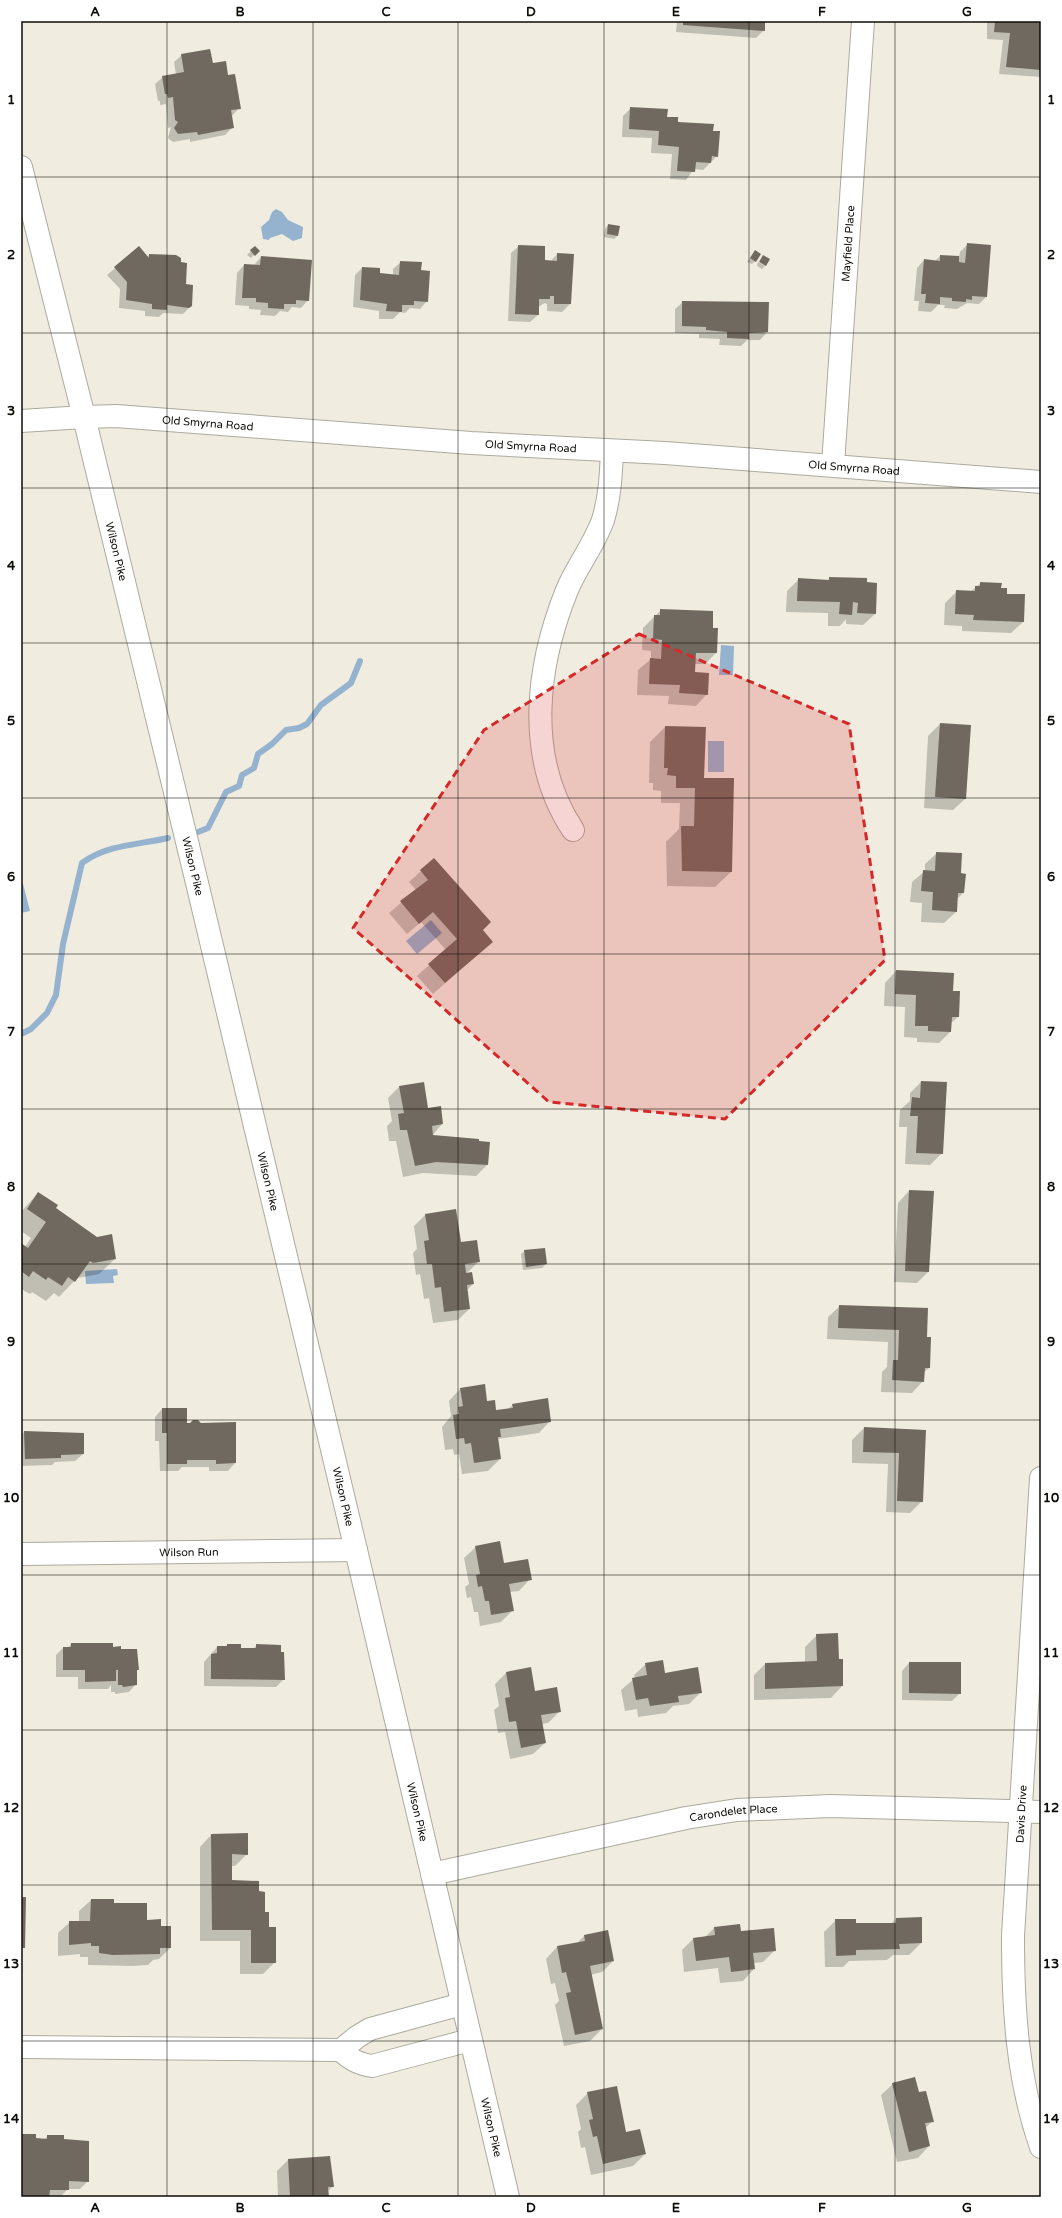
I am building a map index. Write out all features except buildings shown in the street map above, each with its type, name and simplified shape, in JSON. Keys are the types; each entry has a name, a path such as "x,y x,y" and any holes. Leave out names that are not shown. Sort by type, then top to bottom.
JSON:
{"street":[{"name":"Mayfield Place","path":"833,465 863,21"},
{"name":"Wilson Pike","path":"21,167 84,418 356,1550 508,2197"},
{"name":"Old Smyrna Road","path":"21,421 116,416 471,442 833,465 1041,482"},
{"path":"573,830 559,810 544,767 540,712 542,685 555,624 567,589 602,521 609,491 612,451"},
{"name":"Davis Drive","path":"1041,1478 1031,1812 1013,1936 1013,1998 1020,2066 1033,2125 1041,2147"},
{"name":"Wilson Run","path":"21,1554 356,1550"},
{"name":"Carondelet Place","path":"432,1874 686,1818 738,1810 830,1806 1031,1812"},
{"path":"21,2047 341,2050 357,2037 370,2030 462,2004"},
{"path":"341,2050 348,2058 357,2063 372,2066 470,2040"}],"highlighted area":[{"path":"639,634 849,724 885,960 725,1119 549,1102 353,928 484,730"}],"water":[{"path":"276,209 282,212 288,220 303,227 302,238 293,241 282,234 270,238 269,240 263,239 261,227 269,220 272,212"},
{"path":"721,645 734,646 733,675 719,675"},
{"path":"708,741 724,741 724,772 708,772"},
{"path":"21,884 23,884 30,911 21,913"},
{"path":"431,920 442,933 417,954 406,941"},
{"path":"117,1269 118,1275 113,1276 114,1283 86,1284 85,1271"}],"waterway":[{"path":"198,832 208,828 226,792 239,786 242,775 254,768 258,754 272,744 286,730 299,728 307,724 321,705 351,683 360,661"},
{"path":"21,1034 31,1029 47,1013 56,995 63,944 82,863 102,852 124,846 168,838"}]}
